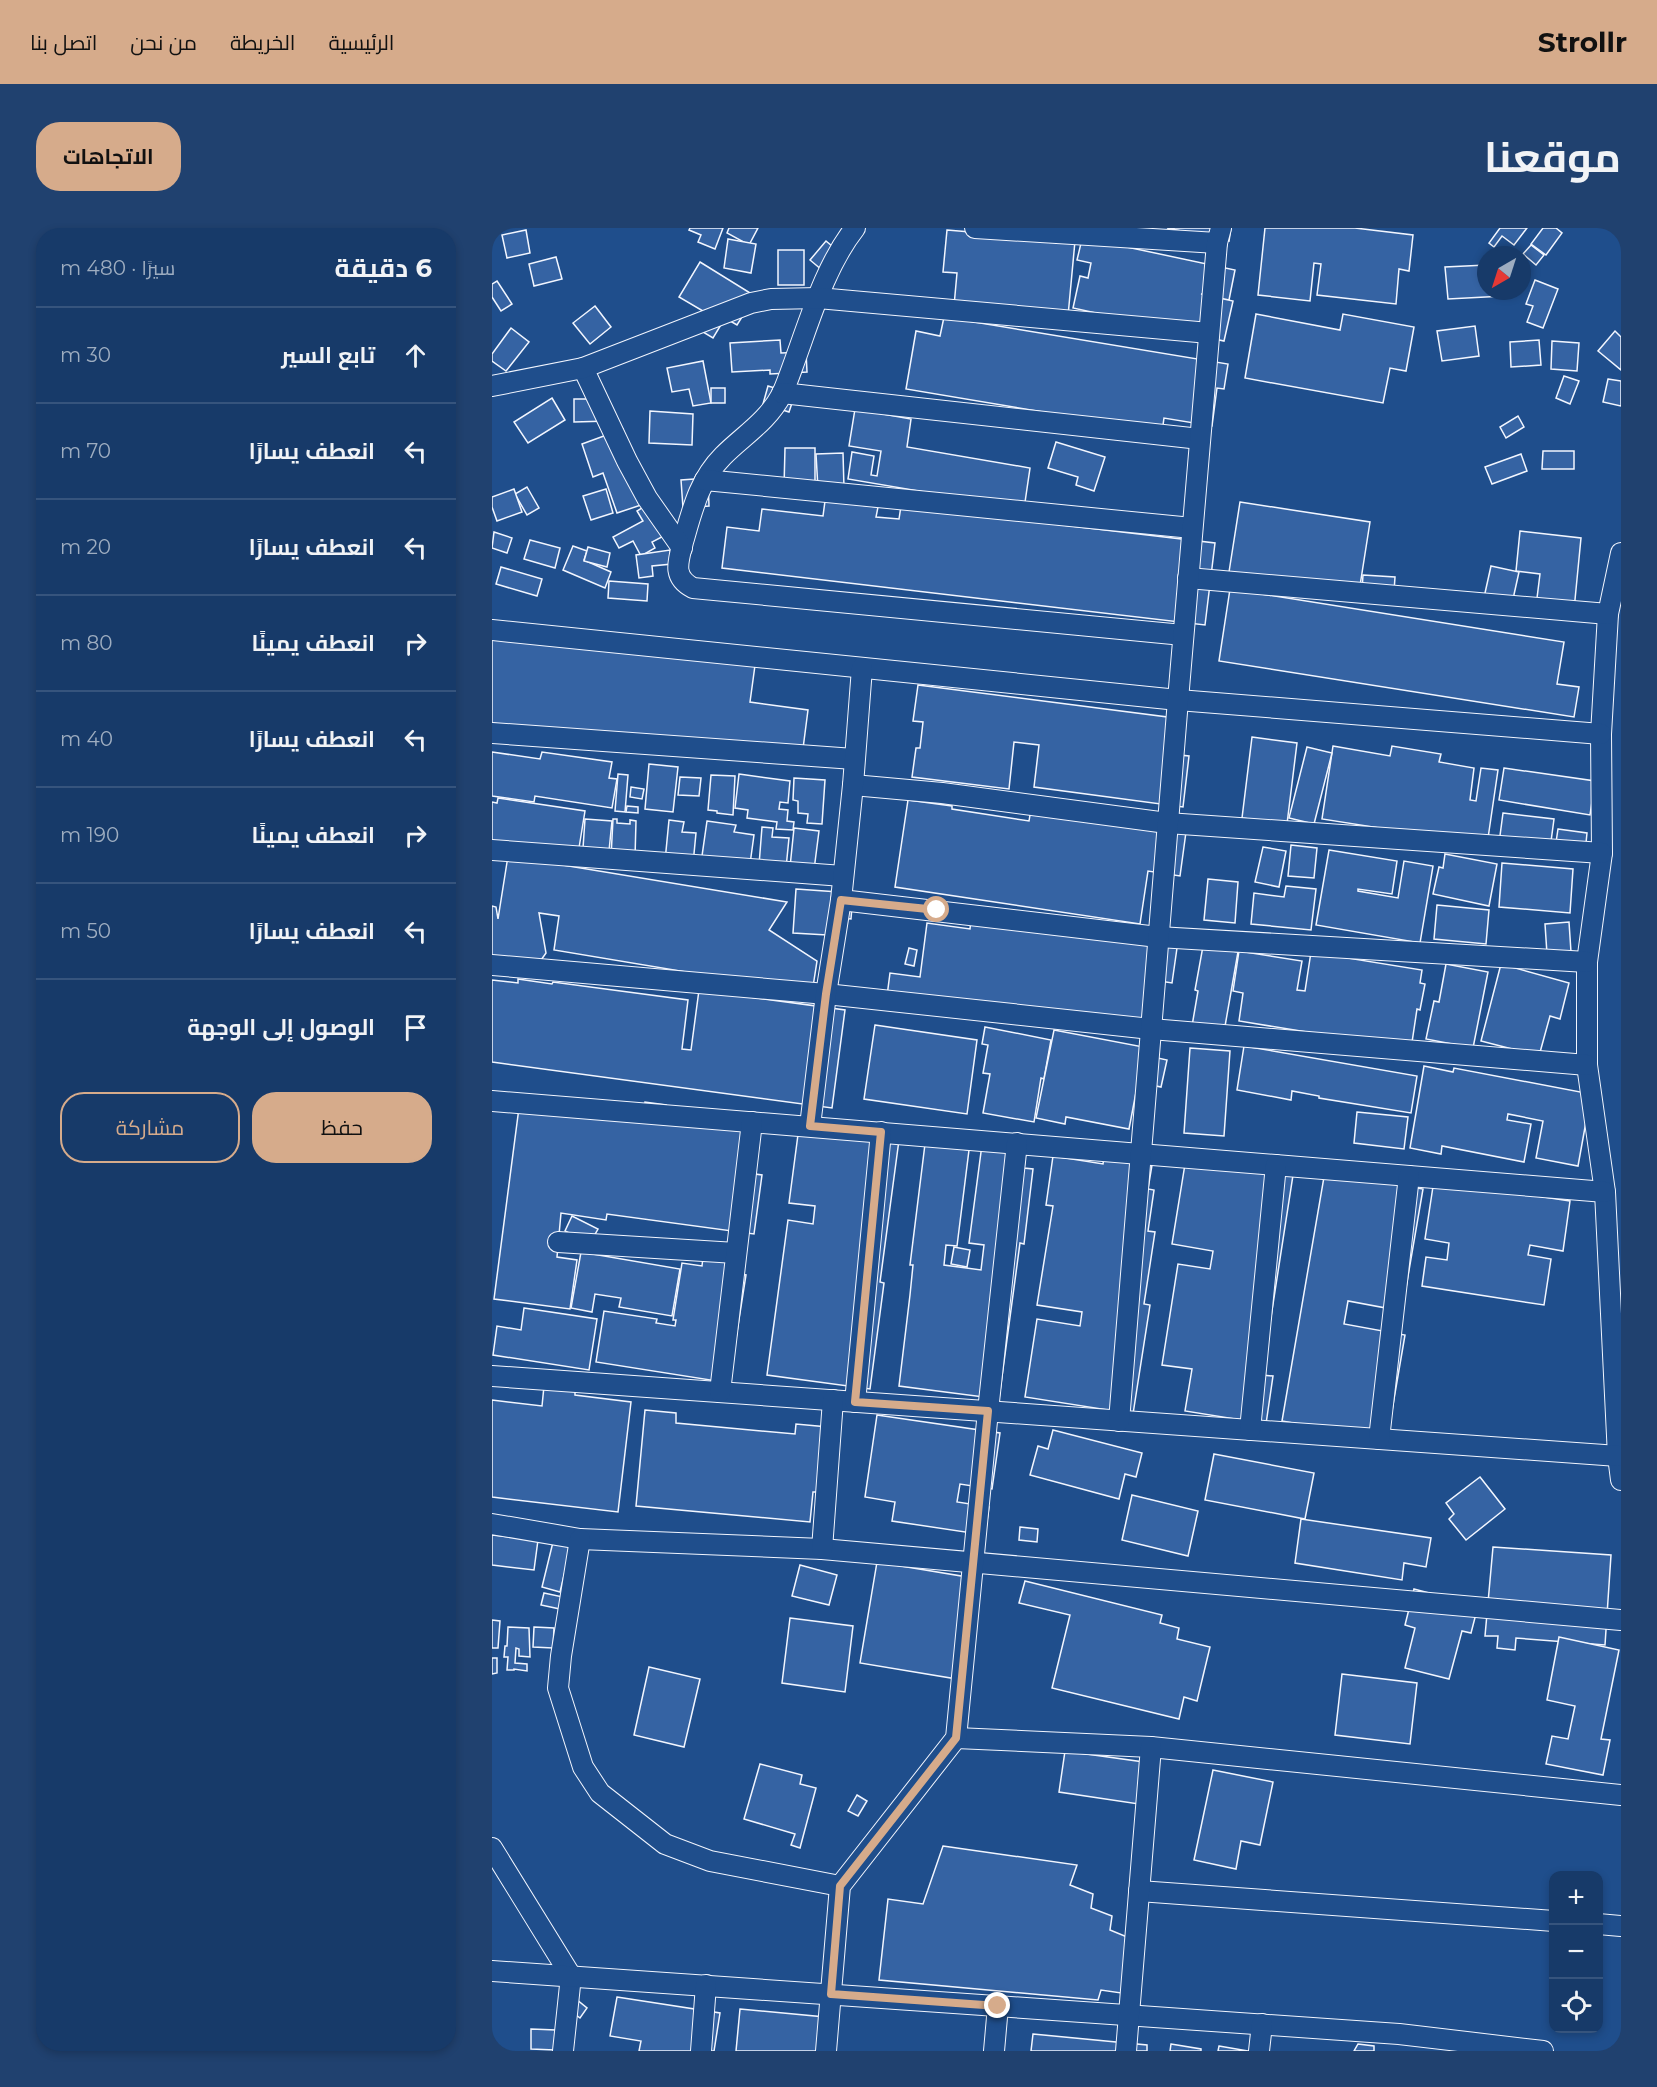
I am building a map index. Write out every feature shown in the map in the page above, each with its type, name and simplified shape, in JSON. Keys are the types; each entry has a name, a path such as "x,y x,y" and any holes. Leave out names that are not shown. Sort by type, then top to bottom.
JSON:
{"street":[{"path":"855,228 843,243 818,298 782,393 765,419 721,458 696,496 678,558 678,574 682,583 693,588 1183,635"},
{"path":"975,228 1219,236 1167,823 1119,1420"},
{"path":"492,386 583,368 751,303 771,299 818,298 1209,333"},
{"path":"583,368 647,498 682,548"},
{"path":"782,393 1200,439"},
{"path":"705,480 1192,528"},
{"path":"1621,553 1608,614 1601,734 1602,854 1587,962 1587,1065 1615,1266 1618,1456 1621,1480"},
{"path":"1188,578 1608,614"},
{"path":"492,630 1178,700 1601,734"},
{"path":"810,1126 826,994 841,900 862,668"},
{"path":"1604,695 1621,680"},
{"path":"492,733 854,759"},
{"path":"853,785 942,793 1167,823 1602,854"},
{"path":"492,850 843,876"},
{"path":"841,900 1158,937 1587,962"},
{"path":"492,965 826,994 1151,1029 1587,1065"},
{"path":"492,1101 1605,1192"},
{"path":"720,1392 752,1122"},
{"path":"855,1402 881,1132"},
{"path":"826,2051 840,1886 956,1738 1017,1143"},
{"path":"1250,1430 1276,1165"},
{"path":"1379,1439 1409,1176"},
{"path":"558,1242 736,1253"},
{"path":"492,1376 1618,1456"},
{"path":"822,1549 833,1400"},
{"path":"492,1524 580,1539 822,1549 1621,1620"},
{"path":"580,1539 558,1688 583,1767 600,1793 666,1844 676,1848 710,1861 840,1886"},
{"path":"956,1738 1151,1747 1621,1796"},
{"path":"1126,2051 1151,1747"},
{"path":"492,1848 571,1976 563,2051"},
{"path":"1139,1891 1549,1921"},
{"path":"1603,1924 1621,1926"},
{"path":"492,1971 1262,2024 1399,2042 1540,2051"},
{"path":"701,2051 706,1985"},
{"path":"994,2051 998,2006"},
{"path":"1259,2051 1262,2024"}],"building":[{"path":"690,228 723,228 715,249 698,242 701,235 689,230"},
{"path":"729,228 758,228 749,245 727,233"},
{"path":"1167,228 1231,228 1229,241"},
{"path":"1265,228 1355,228 1413,235 1409,271 1399,269 1396,304 1317,295 1321,264 1314,263 1310,301 1258,295"},
{"path":"1500,228 1527,228 1514,245 1502,236 1495,246 1489,243"},
{"path":"1543,228 1556,228 1562,233 1546,255 1531,244"},
{"path":"526,230 530,253 507,258 502,235"},
{"path":"947,230 1075,241 1068,316 954,306 957,273 943,272"},
{"path":"728,239 756,244 751,273 724,268"},
{"path":"1082,239 1235,270 1229,300 1201,294 1233,301 1224,341 1073,308 1080,276 1088,278 1091,263 1077,260"},
{"path":"826,241 844,256 828,275 810,260"},
{"path":"1530,246 1544,255 1536,265 1531,261"},
{"path":"778,250 804,250 804,285 778,285"},
{"path":"556,257 562,279 534,286 529,264"},
{"path":"700,262 755,296 737,325 725,318 713,338 693,326 703,311 679,297"},
{"path":"1477,265 1477,297 1448,299 1445,267"},
{"path":"1535,280 1558,289 1543,328 1527,322 1533,306 1526,304 1528,300 1531,300 1531,291"},
{"path":"497,281 512,304 501,311 492,297 492,284"},
{"path":"595,306 611,327 590,344 573,323"},
{"path":"1256,314 1340,330 1343,314 1414,327 1406,371 1390,368 1383,403 1245,378"},
{"path":"944,317 1228,364 1224,389 1217,388 1212,426 1164,418 1162,432 906,389 916,331 940,336"},
{"path":"1475,326 1479,356 1442,361 1437,331"},
{"path":"511,328 529,342 506,371 492,361 492,354"},
{"path":"1615,331 1621,337 1621,370 1598,351"},
{"path":"780,340 781,353 806,352 807,372 770,374 770,370 732,372 730,343"},
{"path":"1539,340 1541,365 1511,367 1510,342"},
{"path":"1552,341 1579,343 1577,371 1551,369"},
{"path":"703,361 711,403 693,406 689,389 672,392 667,368"},
{"path":"1564,376 1579,381 1570,404 1556,398"},
{"path":"1608,379 1621,381 1621,406 1603,402"},
{"path":"768,386 795,394 789,412 763,404"},
{"path":"711,388 725,388 725,403 711,403"},
{"path":"552,398 565,420 528,443 514,422"},
{"path":"574,399 608,399 609,421 574,422"},
{"path":"855,409 911,419 907,447 1030,468 1024,509 848,479 852,452 874,456 871,475 877,476 881,451 849,446"},
{"path":"650,411 693,414 692,445 649,443"},
{"path":"1518,416 1524,427 1506,438 1500,427"},
{"path":"623,429 644,504 617,513 603,473 593,477 582,444"},
{"path":"1056,442 1105,457 1094,491 1076,485 1078,477 1048,468"},
{"path":"785,448 815,448 815,488 784,487"},
{"path":"1543,451 1574,451 1574,469 1542,469"},
{"path":"843,453 844,488 818,489 816,454"},
{"path":"1521,454 1527,471 1492,484 1485,467"},
{"path":"708,478 709,506 683,508 681,480"},
{"path":"527,487 539,508 527,515 515,494"},
{"path":"514,489 522,512 497,521 492,507 492,497"},
{"path":"606,489 613,513 591,520 583,496"},
{"path":"825,501 878,507 876,517 899,519 901,506 1215,543 1205,625 722,568 727,527 759,531 762,509 823,516"},
{"path":"1240,502 1370,522 1359,592 1229,572"},
{"path":"650,503 675,530 652,542 655,548 641,556 633,541 619,548 613,537 643,521 637,511"},
{"path":"1520,531 1581,538 1574,610 1536,606 1540,574 1516,571"},
{"path":"494,532 512,538 507,553 492,548"},
{"path":"530,540 560,548 555,568 524,559"},
{"path":"573,546 587,551 584,560 611,572 605,588 563,570"},
{"path":"588,547 610,553 607,567 584,561"},
{"path":"670,550 672,564 652,566 653,576 639,578 636,555"},
{"path":"1491,566 1519,572 1511,608 1483,602"},
{"path":"501,567 542,579 537,596 496,584"},
{"path":"1363,575 1395,577 1394,592 1362,590"},
{"path":"609,581 648,584 647,601 608,598"},
{"path":"1230,589 1564,642 1557,684 1579,687 1574,717 1219,661"},
{"path":"492,626 756,658 750,702 808,710 801,764 492,723"},
{"path":"918,685 1175,718 1170,754 1189,756 1183,807 1034,787 1039,745 1014,742 1009,789 912,777 916,748 920,748 923,722 913,721"},
{"path":"1252,737 1297,743 1287,824 1242,818"},
{"path":"1333,746 1390,756 1392,746 1441,754 1439,762 1474,768 1470,800 1476,801 1481,768 1498,770 1487,845 1322,819"},
{"path":"1307,747 1332,753 1314,824 1289,818"},
{"path":"492,752 540,759 542,752 612,762 609,778 617,779 612,808 535,796 534,802 492,796"},
{"path":"649,764 678,767 673,812 645,809"},
{"path":"1504,768 1595,781 1590,815 1499,800"},
{"path":"618,774 628,775 625,812 615,811"},
{"path":"739,774 790,781 788,803 780,802 779,809 788,810 787,821 794,822 793,830 776,829 777,822 747,818 748,810 735,808"},
{"path":"711,775 735,776 733,815 708,810"},
{"path":"680,777 701,778 699,796 678,795"},
{"path":"794,778 825,780 822,824 807,823 808,814 798,813 798,801 793,800"},
{"path":"631,787 644,789 642,799 630,797"},
{"path":"498,798 585,811 578,854 492,841 492,802 497,803"},
{"path":"908,800 1029,821 1031,809 1186,832 1180,876 1148,871 1140,924 895,887"},
{"path":"627,806 638,807 638,813 626,812"},
{"path":"1503,813 1554,819 1550,849 1499,843"},
{"path":"585,819 612,821 609,851 583,848"},
{"path":"613,819 617,819 617,823 630,824 630,820 636,821 635,858 611,857"},
{"path":"669,820 684,822 682,832 696,833 693,864 665,861"},
{"path":"707,821 736,825 734,832 754,835 750,864 702,856"},
{"path":"762,827 773,828 772,837 789,838 786,868 759,865"},
{"path":"794,828 819,831 814,870 790,867"},
{"path":"1558,829 1587,833 1585,853 1555,849"},
{"path":"1291,845 1317,848 1314,878 1288,876"},
{"path":"1263,847 1286,851 1279,887 1255,882"},
{"path":"1329,850 1397,861 1392,894 1358,889 1358,891 1398,898 1404,861 1433,866 1420,943 1316,925"},
{"path":"1445,854 1497,864 1489,906 1433,894 1439,867 1443,868"},
{"path":"508,856 787,902 769,930 817,961 812,993 554,950 559,916 539,913 546,953 539,963 492,956 492,906 496,907 498,919"},
{"path":"1502,863 1573,869 1570,913 1499,907"},
{"path":"1208,879 1238,882 1235,923 1204,920"},
{"path":"1286,886 1316,889 1311,930 1251,924 1254,893 1284,897"},
{"path":"796,889 853,893 851,919 829,917 827,935 793,933"},
{"path":"1437,905 1489,910 1486,944 1434,939"},
{"path":"971,919 1177,948 1172,983 1147,979 1159,1024 1018,1005 1017,1014 887,996 890,973 920,977 927,923 970,929"},
{"path":"1569,922 1571,952 1547,954 1545,924"},
{"path":"1203,946 1238,952 1224,1032 1192,1026 1198,991 1195,990"},
{"path":"909,948 917,950 914,966 905,964"},
{"path":"1239,951 1302,961 1297,990 1305,991 1311,952 1422,970 1420,983 1425,984 1420,1010 1417,1009 1411,1049 1239,1021 1243,993 1233,991"},
{"path":"1446,964 1488,972 1473,1048 1426,1039 1434,1001 1439,1002"},
{"path":"1501,964 1569,983 1560,1019 1550,1016 1539,1056 1481,1041"},
{"path":"518,979 688,1000 682,1049 691,1050 699,990 845,1010 832,1108 492,1062 492,980 518,983"},
{"path":"875,1025 977,1040 967,1114 864,1099"},
{"path":"985,1027 1051,1040 1044,1079 1041,1078 1034,1122 983,1113 990,1074 983,1073 988,1045 982,1044"},
{"path":"1054,1030 1154,1049 1153,1057 1167,1060 1161,1087 1138,1082 1129,1129 1066,1117 1065,1124 1036,1118"},
{"path":"1244,1046 1417,1076 1411,1113 1319,1098 1319,1096 1292,1091 1291,1100 1237,1090"},
{"path":"1190,1048 1230,1051 1224,1136 1184,1133"},
{"path":"1424,1066 1453,1072 1454,1068 1591,1094 1578,1166 1536,1158 1543,1121 1508,1114 1507,1120 1531,1124 1524,1162 1442,1146 1441,1154 1410,1148"},
{"path":"520,1100 643,1118 645,1102 666,1105 665,1110 755,1123 748,1173 762,1175 754,1234 607,1214 606,1220 561,1213 557,1257 577,1260 570,1309 494,1299"},
{"path":"1357,1112 1408,1117 1404,1149 1354,1143"},
{"path":"799,1127 899,1140 880,1282 884,1283 870,1389 767,1375 788,1220 813,1224 815,1206 789,1203"},
{"path":"983,1137 1027,1143 1024,1168 1033,1169 1024,1244 1020,1243 999,1399 899,1386 913,1265 910,1265 925,1144 969,1150 957,1246 946,1245 944,1265 981,1270 984,1245 969,1243"},
{"path":"1053,1156 1103,1164 1104,1157 1152,1165 1148,1189 1154,1190 1148,1231 1155,1232 1144,1304 1150,1305 1133,1414 1025,1397 1037,1319 1080,1326 1082,1312 1037,1305 1053,1206 1046,1205"},
{"path":"1186,1158 1293,1175 1262,1375 1273,1376 1266,1424 1185,1411 1192,1369 1162,1365 1178,1264 1210,1269 1213,1251 1172,1244"},
{"path":"1325,1171 1423,1189 1402,1311 1348,1301 1344,1324 1405,1335 1387,1440 1282,1421"},
{"path":"1434,1180 1570,1201 1563,1251 1530,1245 1528,1255 1551,1259 1544,1305 1422,1286 1426,1257 1447,1260 1449,1243 1425,1239"},
{"path":"572,1216 598,1229 590,1243 565,1231"},
{"path":"954,1247 970,1250 967,1267 951,1264"},
{"path":"581,1252 680,1269 672,1316 619,1307 621,1298 595,1294 592,1312 571,1308"},
{"path":"703,1257 734,1262 733,1273 746,1275 729,1383 596,1362 604,1311 657,1319 656,1323 675,1326 676,1320 673,1320 682,1263 702,1266"},
{"path":"524,1308 597,1319 589,1370 493,1355 497,1326 521,1330"},
{"path":"544,1386 575,1390 575,1395 631,1402 618,1512 492,1497 492,1400 542,1406"},
{"path":"645,1410 676,1413 676,1423 795,1434 796,1424 828,1427 822,1492 813,1492 810,1522 636,1506"},
{"path":"877,1415 1000,1433 992,1489 960,1484 957,1502 989,1507 985,1535 892,1521 895,1502 865,1497"},
{"path":"1053,1430 1142,1453 1136,1477 1125,1474 1119,1499 1030,1475 1038,1446 1048,1449"},
{"path":"1214,1454 1314,1473 1305,1519 1205,1500"},
{"path":"1480,1477 1505,1509 1466,1540 1449,1519 1454,1514 1446,1503"},
{"path":"1132,1495 1198,1511 1188,1556 1122,1540"},
{"path":"1301,1519 1431,1538 1426,1567 1404,1563 1402,1580 1295,1563"},
{"path":"1020,1527 1038,1529 1037,1542 1019,1540"},
{"path":"492,1535 538,1540 534,1570 492,1565"},
{"path":"553,1542 571,1547 560,1592 542,1587"},
{"path":"1493,1547 1611,1555 1605,1645 1516,1638 1515,1650 1497,1648 1498,1636 1485,1636"},
{"path":"877,1562 967,1577 963,1680 860,1663"},
{"path":"800,1565 837,1575 829,1605 792,1596"},
{"path":"1025,1581 1162,1615 1160,1623 1179,1628 1177,1639 1210,1647 1197,1701 1184,1697 1179,1719 1052,1688 1070,1615 1019,1603"},
{"path":"1414,1589 1478,1606 1471,1633 1462,1631 1449,1679 1405,1668 1415,1628 1405,1625"},
{"path":"544,1593 563,1597 560,1609 541,1605"},
{"path":"790,1618 853,1626 845,1692 782,1683"},
{"path":"492,1620 500,1621 498,1648 492,1648"},
{"path":"508,1627 529,1628 530,1657 519,1656 519,1649 516,1648 515,1663 527,1664 527,1671 507,1670 508,1657 504,1657"},
{"path":"534,1627 554,1628 553,1648 533,1647"},
{"path":"1559,1637 1619,1650 1601,1739 1610,1740 1603,1775 1546,1764 1552,1736 1568,1739 1575,1706 1547,1700"},
{"path":"492,1658 497,1658 497,1673 492,1674"},
{"path":"649,1667 700,1679 684,1747 634,1735"},
{"path":"1342,1674 1417,1683 1410,1744 1335,1735"},
{"path":"1065,1751 1158,1764 1152,1806 1059,1792"},
{"path":"760,1764 802,1775 800,1784 816,1788 800,1848 791,1845 795,1834 744,1819"},
{"path":"1213,1770 1273,1782 1260,1845 1241,1841 1236,1869 1194,1860"},
{"path":"857,1795 867,1801 858,1816 848,1811"},
{"path":"943,1846 1077,1865 1070,1885 1093,1894 1091,1908 1112,1916 1110,1930 1132,1939 1128,1994 1101,1990 1098,2000 879,1980 888,1899 923,1904"},
{"path":"571,1995 587,2008 580,2018 563,2005"},
{"path":"617,1997 720,2013 714,2051 639,2051 641,2041 610,2036"},
{"path":"740,2009 825,2017 824,2051 736,2051"},
{"path":"531,2029 556,2030 555,2050 531,2049"},
{"path":"1033,2034 1147,2045 1147,2051 1031,2051"},
{"path":"1171,2044 1201,2049 1201,2051 1170,2051"},
{"path":"1358,2044 1374,2046 1374,2051 1354,2051"},
{"path":"1219,2046 1248,2051 1218,2051"}],"route":[{"path":"937,910 841,900 826,994 810,1126 881,1132 855,1402 988,1411 956,1738 840,1886 831,1994 998,2006"}]}
